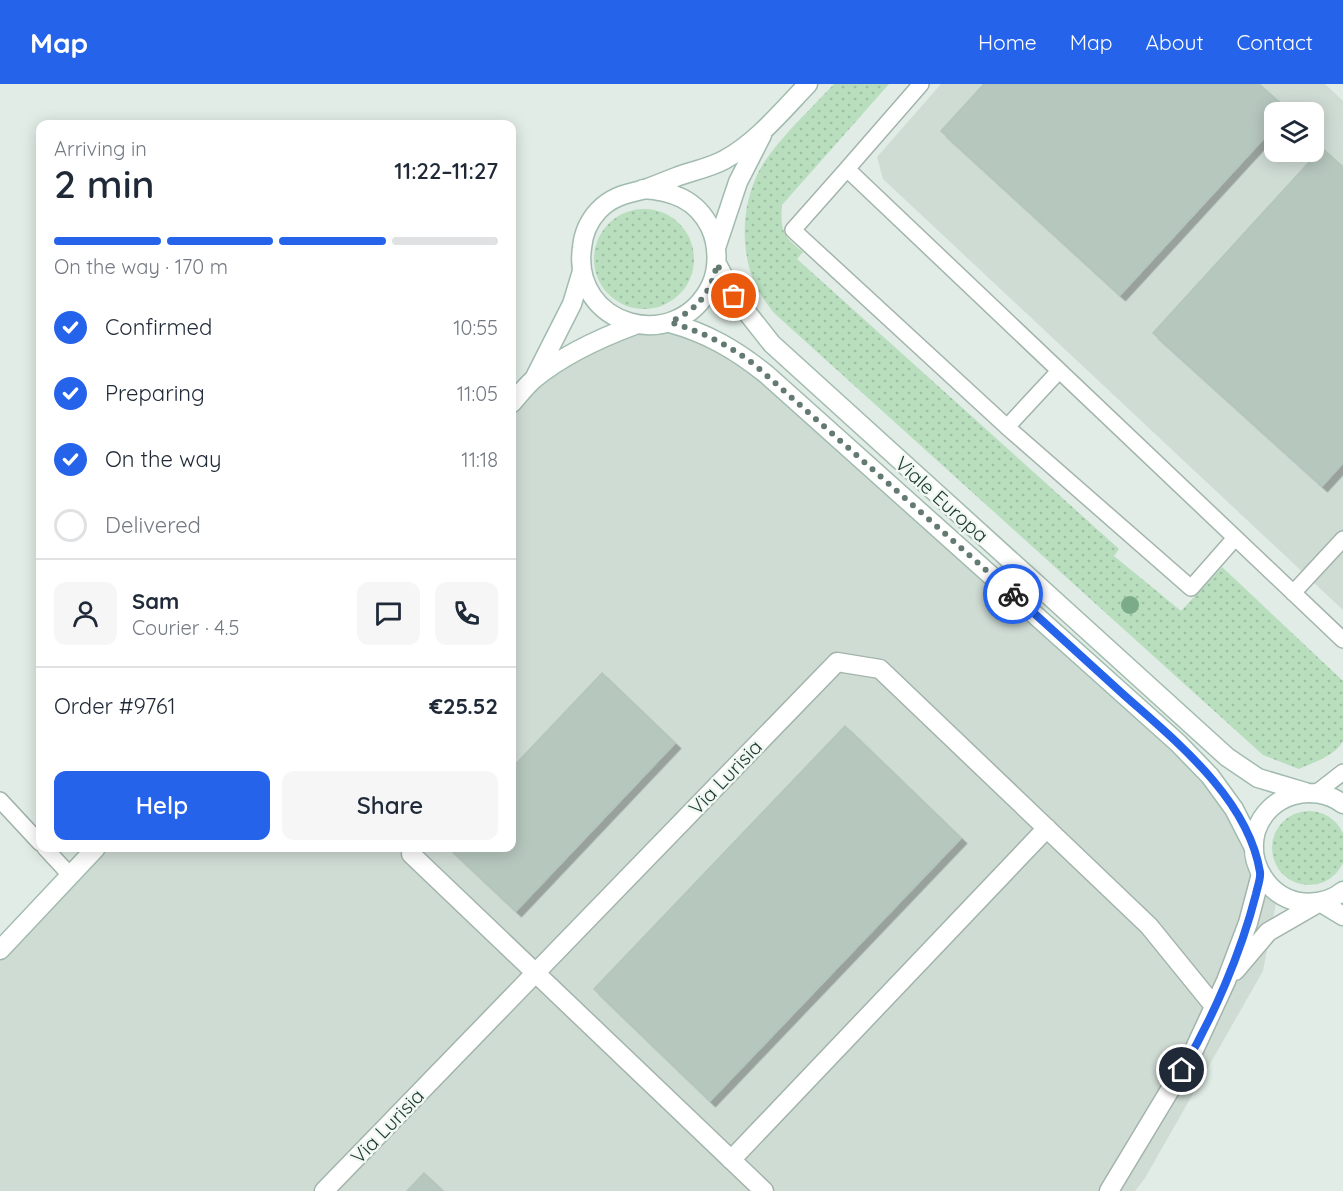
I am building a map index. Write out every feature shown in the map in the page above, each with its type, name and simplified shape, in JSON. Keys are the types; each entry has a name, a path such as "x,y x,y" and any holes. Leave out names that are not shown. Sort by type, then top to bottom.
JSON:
{"street":[{"path":"764,131 738,182 716,256 714,280 707,294 697,306 685,316 670,322 648,326 635,325 602,308 587,287 580,258 582,241 598,211 627,192 643,189 723,161 764,131 808,84"},
{"path":"643,189 664,191 684,198 699,211 711,229 716,256"},
{"name":"Viale Europa","path":"716,256 734,296 772,344 1227,757 1258,778 1335,798 1343,804"},
{"path":"534,379 572,304 582,271"},
{"name":"Viale Europa","path":"670,322 695,330 726,345 766,374 1178,743 1210,776 1234,809 1254,848 1261,874 1268,885 1291,900 1306,903 1320,902 1343,916"},
{"path":"516,399 534,379 582,348 635,325"},
{"name":"Via Lurisia","path":"324,1191 837,662 880,669 1149,926 1214,1006"},
{"name":"Viale Europa","path":"1254,848 1256,831 1263,816 1275,804 1289,796 1310,792"},
{"path":"731,1160 1047,828"},
{"path":"0,950 92,852"},
{"path":"411,854 764,1191"},
{"path":"1108,1191 1194,1050 1226,981 1248,923 1261,874"},
{"path":"1226,981 1268,932 1343,891"}],"lane":[{"path":"921,84 793,230 1007,427 1191,588 1235,538"},
{"path":"847,169 1293,593 1341,633"},
{"path":"1007,427 1059,371"},
{"path":"1293,593 1343,538"},
{"path":"1310,792 1343,772"},
{"path":"0,800 36,839"},
{"path":"49,852 70,875"}],"shaded area":[{"path":"941,84 1325,84 1343,101 1343,610 883,179 877,157"},
{"path":"648,326 726,345 1210,776 1278,893 1263,971 1145,1178 1135,1191 0,1191 0,950 92,852 516,852 516,399 534,379"}],"green space":[{"path":"834,84 889,84 782,205 784,232 791,242 803,252 797,259 1119,549 1114,556 1181,611 1222,567 1343,681 1343,741 1335,751 1299,769 1263,755 769,307 756,287 745,244 746,214 753,185 759,171 774,149"},
{"path":"644,209 663,213 680,223 690,240 694,259 690,278 680,295 663,305 644,309 625,305 608,295 598,278 594,259 598,240 608,223 625,213"},
{"path":"1309,811 1323,814 1335,822 1343,834 1343,862 1335,874 1323,882 1309,885 1295,882 1283,874 1275,862 1272,848 1275,834 1283,822 1295,814"}],"building":[{"path":"984,84 1259,84 1279,102 1264,102 1264,138 1120,295 941,131"},
{"path":"1324,150 1343,167 1343,463 1322,486 1153,333 1309,162 1324,162"},
{"path":"602,673 675,743 516,911 453,852 516,852 516,764"},
{"path":"845,726 961,838 710,1101 594,989"},
{"path":"424,1173 443,1191 407,1191"}],"way so far":[{"path":"734,296 717,264 714,280 707,294 685,316 670,322 695,330 726,345 756,366 1013,594"}],"route":[{"path":"1013,594 1178,743 1210,776 1234,809 1254,848 1261,874 1248,923 1226,981 1194,1050 1182,1070"}]}
